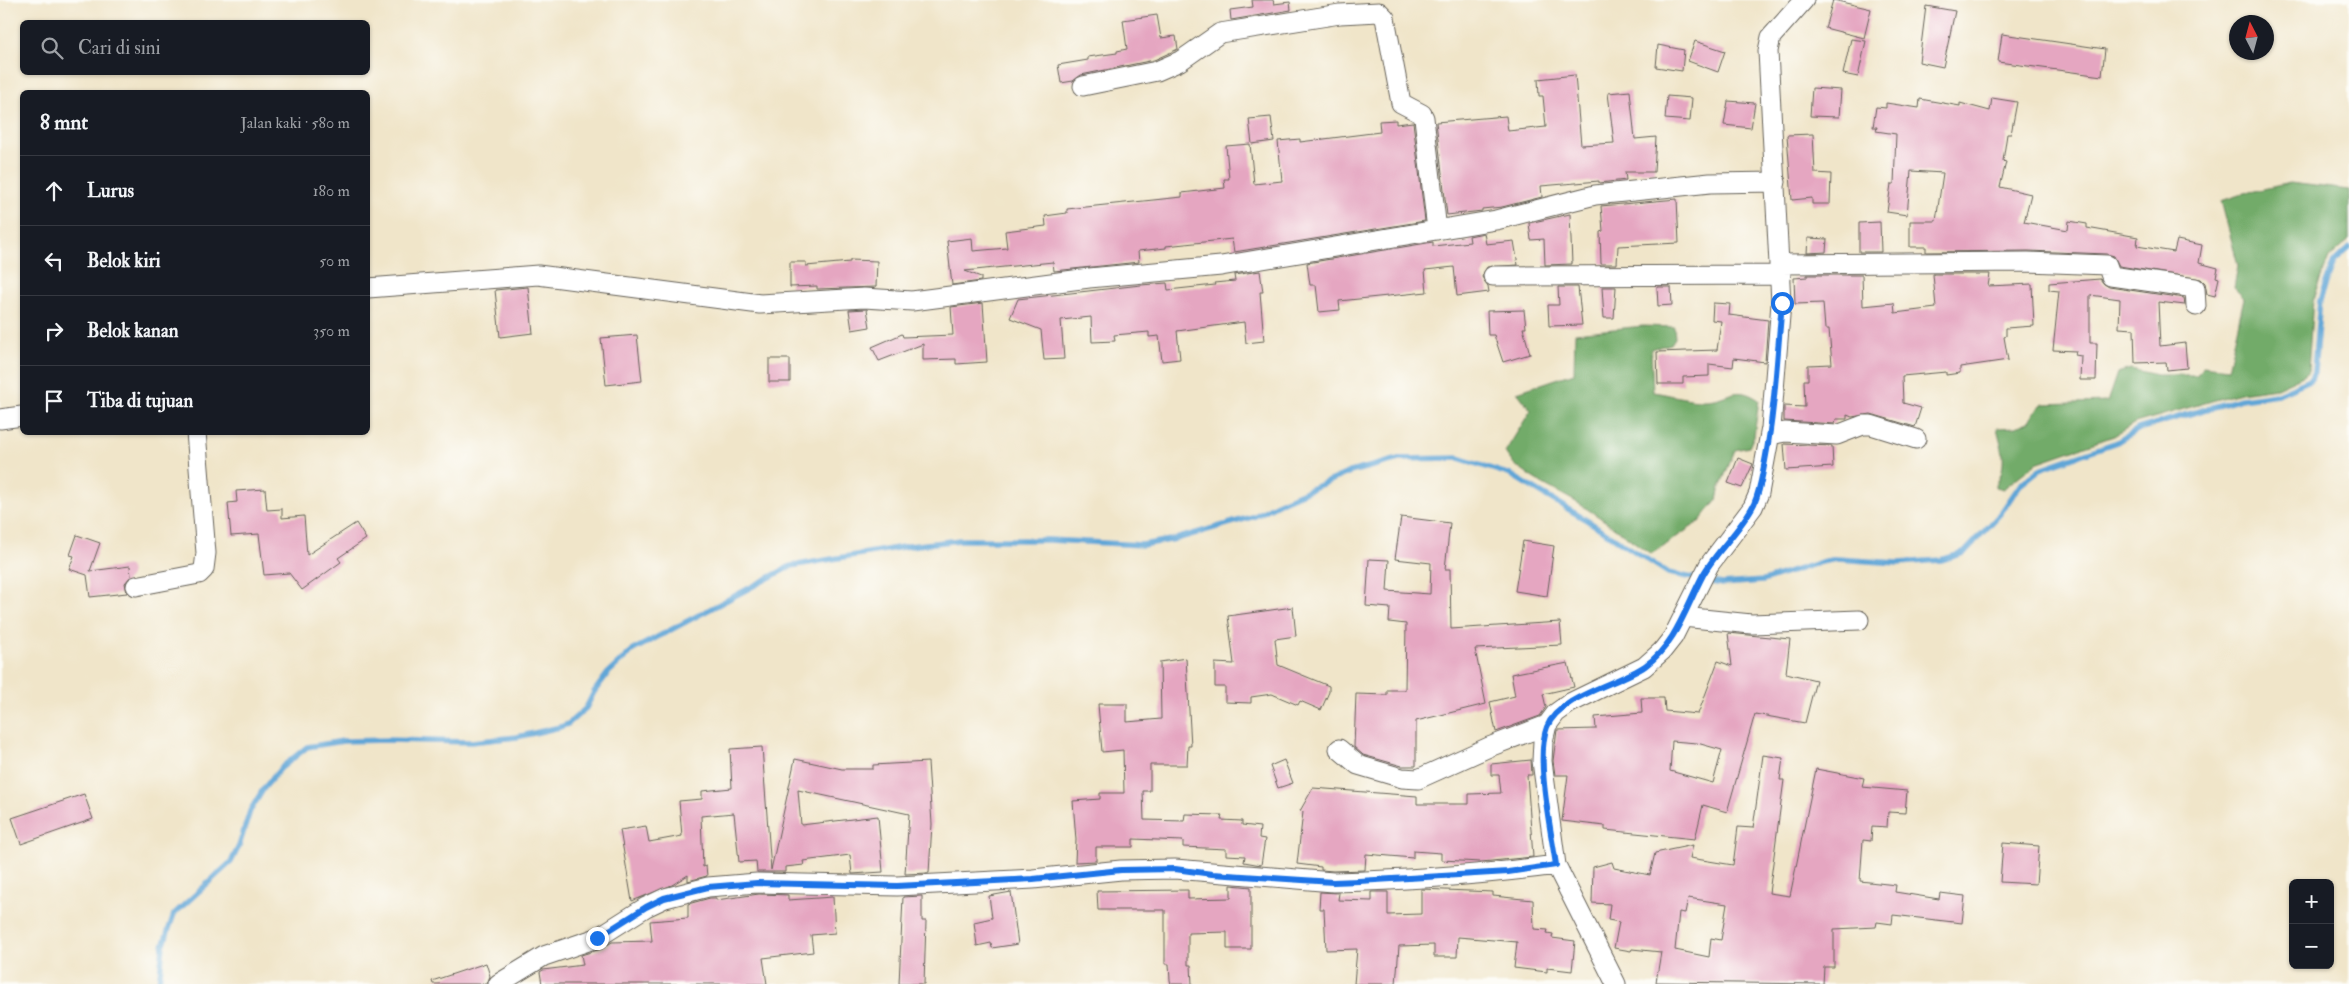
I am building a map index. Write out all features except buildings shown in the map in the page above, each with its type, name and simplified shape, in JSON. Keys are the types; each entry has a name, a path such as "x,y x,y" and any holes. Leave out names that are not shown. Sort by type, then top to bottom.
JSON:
{"street":[{"path":"1616,984 1556,865 1542,761 1543,741 1548,725 1556,713 1644,667 1662,651 1673,637 1709,565 1753,507 1759,493 1770,435 1782,303 1768,51 1771,37 1804,0"},
{"path":"1083,86 1157,71 1180,61 1220,33 1330,16 1379,12 1385,18 1401,103 1422,114 1424,118 1437,230"},
{"path":"370,288 538,275 760,304 864,298 912,301 1089,278 1222,266 1496,220 1594,195 1710,183 1776,182"},
{"path":"1493,276 2028,262 2107,265 2111,276 2195,288 2196,306"},
{"path":"0,419 20,416"},
{"path":"1770,435 1785,432 1836,435 1863,425 1872,425 1916,440"},
{"path":"136,586 199,574 204,569 206,563 206,544 196,435"},
{"path":"1685,613 1752,624 1860,620"},
{"path":"1339,749 1358,765 1402,778 1418,779 1489,747 1548,725"},
{"path":"498,984 544,956 597,938 664,898 708,887 757,883 897,886 1033,879 1121,870 1175,869 1314,881 1359,881 1508,872 1556,865"}],"green space":[{"path":"2290,183 2349,190 2349,240 2329,258 2313,299 2308,371 2305,375 2277,388 2240,393 2135,423 2114,436 2036,463 2003,489 1995,487 2003,464 1997,428 2016,427 2030,421 2042,404 2107,402 2117,373 2131,369 2156,375 2197,375 2203,366 2228,369 2244,298 2234,288 2238,265 2221,201 2245,193"},
{"path":"1643,326 1674,327 1675,338 1671,344 1651,349 1653,392 1707,400 1738,392 1751,395 1759,400 1754,436 1749,447 1735,450 1720,487 1717,500 1699,522 1651,554 1590,511 1528,475 1518,468 1505,452 1531,410 1517,392 1574,373 1575,333"}],"waterway":[{"path":"159,984 163,946 174,914 231,862 239,846 250,811 264,788 281,768 307,747 343,741 471,742 517,737 560,727 568,724 586,708 594,692 608,673 633,650 791,566 909,546 960,540 1049,540 1142,545 1176,539 1255,516 1283,501 1350,472 1399,459 1458,458 1511,475 1588,521 1668,573 1722,584 1763,581 1821,562 1837,559 1898,563 1941,560 1964,553 2000,514 2020,485 2040,469 2117,442 2138,429 2241,399 2278,394 2310,380 2314,372 2320,300 2334,262 2349,248"}],"route":[{"path":"597,938 664,898 708,887 757,883 897,886 1033,879 1121,870 1175,869 1212,874 1333,882 1508,872 1556,865 1542,761 1543,741 1548,725 1556,713 1644,667 1662,651 1673,637 1709,565 1753,507 1759,493 1772,428 1782,303"}]}
